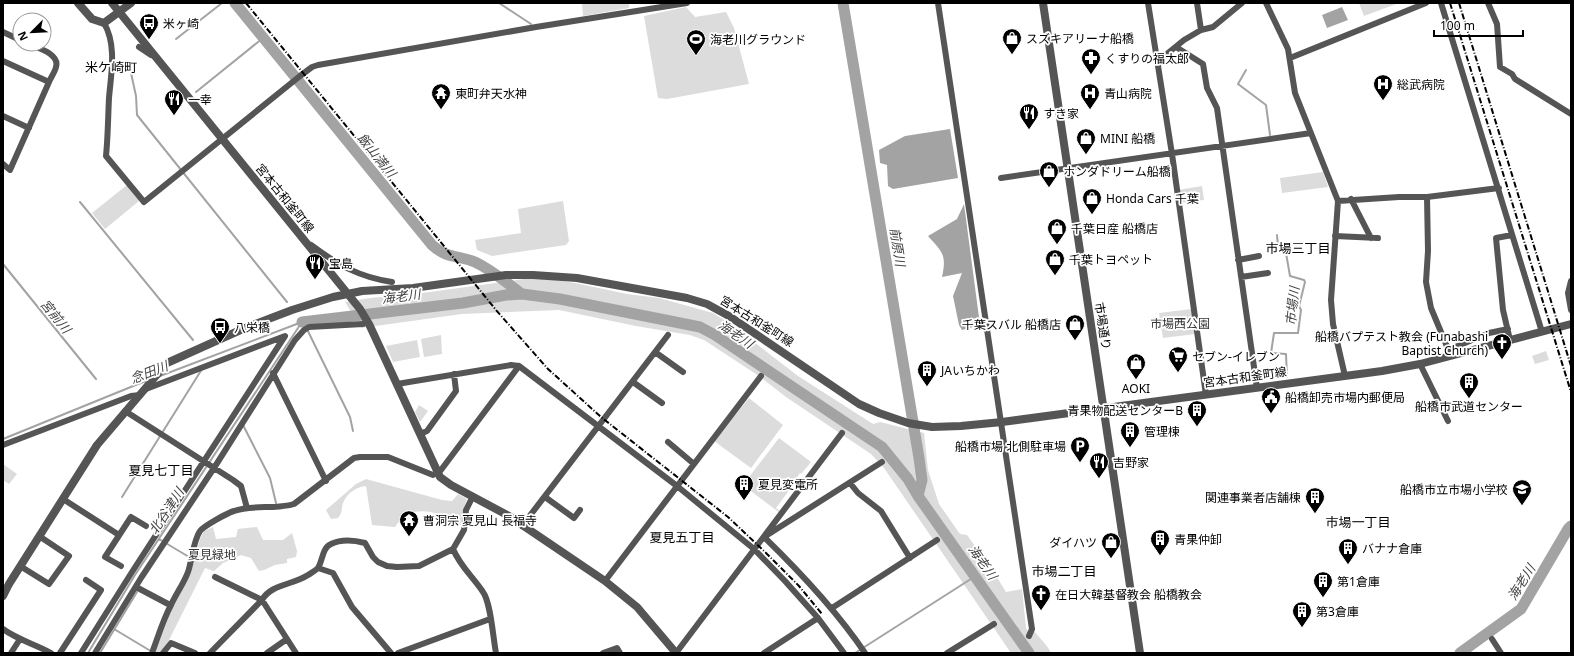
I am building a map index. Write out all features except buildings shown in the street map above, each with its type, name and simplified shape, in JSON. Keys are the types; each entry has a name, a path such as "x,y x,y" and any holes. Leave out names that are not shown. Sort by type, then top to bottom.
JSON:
{"street":[{"path":"78,3 92,19 108,28"},
{"name":"宮本古和釜町線","path":"112,3 360,309 365,322 397,384 437,472"},
{"path":"131,3 120,12 108,28 111,48 112,80 109,97 109,126 106,156 144,202 300,76 318,65 536,27 687,3"},
{"path":"938,3 1032,629 1029,636"},
{"name":"市場通り","path":"1043,3 1140,653"},
{"path":"1148,3 1172,154 1206,395"},
{"path":"1197,3 1201,30"},
{"path":"1157,62 1184,40 1201,30 1213,27 1242,3"},
{"path":"1266,3 1287,46 1295,92 1338,201 1331,297 1333,324 1345,376"},
{"path":"1290,58 1426,3"},
{"path":"1441,3 1542,332"},
{"path":"1488,3 1497,24 1500,67 1512,74 1515,79 1571,114"},
{"path":"139,47 158,60"},
{"path":"1176,47 1203,64 1207,88 1216,108 1257,388"},
{"path":"3,164 10,170 57,65 52,54 47,52"},
{"path":"3,61 49,82"},
{"path":"3,116 29,128"},
{"path":"1000,178 1172,154 1311,132"},
{"path":"1338,201 1399,196 1427,197 1499,188"},
{"path":"1427,197 1428,251 1426,282 1431,308 1450,353 1489,333 1508,329"},
{"path":"1350,199 1371,238"},
{"path":"1510,340 1503,310 1496,238 1512,235"},
{"path":"1335,236 1378,238"},
{"path":"306,242 342,266 365,276 392,282"},
{"path":"1238,260 1259,256"},
{"path":"1241,277 1268,273"},
{"name":"宮本古和釜町線","path":"347,294 413,288 503,276 547,275 577,278 687,298 707,304 729,316 859,404 892,419 932,427 1002,422 1345,376 1420,364 1450,353 1510,340 1571,324"},
{"path":"1571,280 1568,293 1571,310"},
{"path":"3,596 20,566 97,445 167,363 175,358 245,328 292,310 347,294"},
{"path":"81,653 132,572 274,374 295,340 304,330 309,327 365,322"},
{"path":"522,526 668,335"},
{"path":"3,445 285,336 136,587 95,653"},
{"path":"655,352 683,372"},
{"path":"1420,364 1448,421"},
{"path":"397,384 511,365 520,366 677,486 754,549 818,618 844,653"},
{"path":"152,653 157,636 170,606 188,574 198,535 201,531 223,515 234,511 247,508 287,506 294,504 326,481 354,458 388,457 430,474 437,472 520,366"},
{"path":"274,374 326,481"},
{"path":"420,434 427,431 456,391 454,374"},
{"path":"605,581 761,376"},
{"path":"633,382 662,403"},
{"path":"125,411 241,486 247,508"},
{"path":"437,472 447,482 506,514 605,581 637,607 676,653 842,433"},
{"path":"668,442 694,464"},
{"path":"764,537 882,462"},
{"path":"850,483 858,494 881,511 910,558"},
{"path":"210,653 262,600 265,595 306,576 318,568 327,547 339,541 365,543 378,562 397,568 419,566 453,549 464,530 466,510 472,496"},
{"path":"545,497 574,518 580,510"},
{"path":"63,499 119,535"},
{"path":"121,566 105,557 131,517 146,526"},
{"path":"20,566 49,584 68,556 39,536"},
{"path":"764,537 798,570 832,608 865,653"},
{"path":"832,608 937,540"},
{"path":"453,549 462,566 484,593 496,653"},
{"path":"318,568 333,573 356,612 391,653"},
{"path":"215,577 262,600 296,653"},
{"path":"60,653 101,590 86,580"},
{"path":"136,587 170,606"},
{"path":"764,653 818,618"},
{"path":"398,653 490,620"},
{"path":"947,653 994,624"},
{"path":"3,629 20,640 41,647 51,653"},
{"path":"267,653 287,639"},
{"path":"1492,639 1501,653"},
{"path":"11,653 20,640"},
{"path":"163,653 171,643 195,653"},
{"path":"603,653 617,648 620,653"}],"green space":[{"path":"582,3 629,3 629,8 583,16"},
{"path":"1359,3 1399,3 1364,16"},
{"name":"海老川グラウンド","path":"686,7 695,17 726,12 734,28 749,84 667,99 658,98 644,16"},
{"path":"1323,172 1328,187 1282,193 1280,178"},
{"path":"127,185 139,201 105,229 92,213"},
{"path":"1202,186 1204,200 1180,203 1178,190"},
{"path":"563,201 569,241 566,245 492,256 477,250 475,240 521,233 518,209"},
{"path":"524,279 551,279 627,294 659,298 713,313 733,326 798,376 873,424 880,422 924,433 928,470 939,504 960,534 967,535 1006,592 1022,589 1026,628 1030,635 1033,630 1051,653 1011,653 884,468 871,454 786,397 759,376 704,340 690,335 636,326 559,310 462,314 361,328 345,302"},
{"name":"市場西公園","path":"1192,309 1195,334 1163,338 1159,313"},
{"path":"441,335 442,354 424,357 421,339"},
{"path":"417,340 420,357 393,362 386,346"},
{"path":"1546,351 1549,360 1535,364 1532,356"},
{"path":"749,398 783,425 751,468 714,441"},
{"path":"419,405 428,411 420,422 415,412"},
{"path":"779,438 811,462 801,474 800,473 776,508 781,512 780,513 743,485"},
{"path":"3,464 17,474 9,484 3,480"},
{"path":"366,479 442,500 452,501 458,494 467,499 463,510 461,525 440,515 421,511 404,514 395,527 372,525 366,486 355,489 349,493 343,503 340,516 338,518 331,519 326,510 356,484"},
{"name":"夏見緑地","path":"213,527 216,539 236,537 238,529 257,527 263,540 283,540 292,533 297,551 296,557 287,559 287,563 275,565 259,571 251,558 241,555 223,563 214,571 205,568 169,640 160,653 155,653 173,606 191,573 200,539 204,531"}],"shaded area":[{"path":"1342,7 1348,20 1327,28 1322,15"},
{"path":"950,129 958,178 893,189 888,186 887,165 880,163 879,150 905,136"},
{"path":"964,204 980,325 962,330 959,325 953,296 962,273 942,277 944,263 942,254 928,236 957,219"}],"waterway":[{"path":"176,39 222,3"},
{"name":"飯山満川","path":"235,3 432,245 443,253 481,265 522,294"},
{"path":"499,3 531,24"},
{"name":"前原川","path":"843,3 919,458 922,480 918,496"},
{"path":"196,92 263,38"},
{"name":"市場川","path":"1246,70 1238,84 1266,105 1270,135"},
{"path":"131,73 136,96 137,115 287,302"},
{"path":"80,202 193,340"},
{"name":"市場川","path":"1277,235 1278,246 1286,253 1290,276 1304,280 1305,282 1299,306 1301,310 1298,333 1274,333 1271,353 1286,354 1287,377"},
{"name":"宮前川","path":"3,264 96,379"},
{"name":"海老川","path":"302,322 463,303 506,295 522,294 560,299 700,327 715,335 882,447 908,479 918,496 1029,653"},
{"path":"303,321 350,417 353,431"},
{"name":"念田川","path":"160,376 302,322"},
{"name":"北谷津川","path":"88,653 135,575 302,322"},
{"path":"122,497 202,369"},
{"name":"念田川","path":"3,439 148,380"},
{"path":"243,425 270,478 276,503"},
{"name":"海老川","path":"1460,653 1521,609 1571,526"},
{"path":"159,539 189,557"},
{"path":"855,653 974,577"},
{"path":"100,653 137,592"},
{"path":"114,629 149,650"}],"railway":[{"path":"246,3 496,310 548,369 601,417 728,517 799,586 822,614"},
{"path":"1450,3 1571,392"},
{"path":"1459,3 1571,366"}],"place":[{"name":"米ヶ崎","path":"149,40"},
{"name":"スズキアリーナ船橋","path":"1012,55"},
{"name":"海老川グラウンド","path":"696,56"},
{"name":"くすりの福太郎","path":"1091,75"},
{"name":"総武病院","path":"1383,101"},
{"name":"東町弁天水神","path":"441,110"},
{"name":"青山病院","path":"1090,110"},
{"name":"一幸","path":"174,116"},
{"name":"すき家","path":"1029,130"},
{"name":"MINI 船橋","path":"1086,155"},
{"name":"ホンダドリーム船橋","path":"1049,188"},
{"name":"Honda Cars 千葉","path":"1092,215"},
{"name":"千葉日産 船橋店","path":"1057,245"},
{"name":"千葉トヨペット","path":"1055,276"},
{"name":"宝島","path":"315,280"},
{"name":"千葉スバル 船橋店","path":"1075,341"},
{"name":"八栄橋","path":"220,344"},
{"name":"船橋バプテスト教会 (Funabashi Baptist Church)","path":"1502,360"},
{"name":"セブン-イレブン","path":"1178,373"},
{"name":"AOKI","path":"1136,380"},
{"name":"JAいちかわ","path":"927,387"},
{"name":"船橋市武道センター","path":"1469,399"},
{"name":"船橋卸売市場内郵便局","path":"1271,414"},
{"name":"青果物配送センターB","path":"1197,427"},
{"name":"管理棟","path":"1130,448"},
{"name":"船橋市場 北側駐車場","path":"1080,463"},
{"name":"吉野家","path":"1099,479"},
{"name":"夏見変電所","path":"744,501"},
{"name":"船橋市立市場小学校","path":"1522,506"},
{"name":"関連事業者店舗棟","path":"1315,514"},
{"name":"曹洞宗 夏見山 長福寺","path":"409,537"},
{"name":"青果仲卸","path":"1160,556"},
{"name":"ダイハツ","path":"1111,559"},
{"name":"バナナ倉庫","path":"1348,565"},
{"name":"第1倉庫","path":"1323,598"},
{"name":"在日大韓基督教会 船橋教会","path":"1041,611"},
{"name":"第3倉庫","path":"1302,628"}],"district":[{"name":"米ケ崎町","path":"111,67"},
{"name":"市場三丁目","path":"1298,248"},
{"name":"夏見七丁目","path":"161,470"},
{"name":"市場一丁目","path":"1358,522"},
{"name":"夏見五丁目","path":"682,537"},
{"name":"市場二丁目","path":"1064,571"}]}
